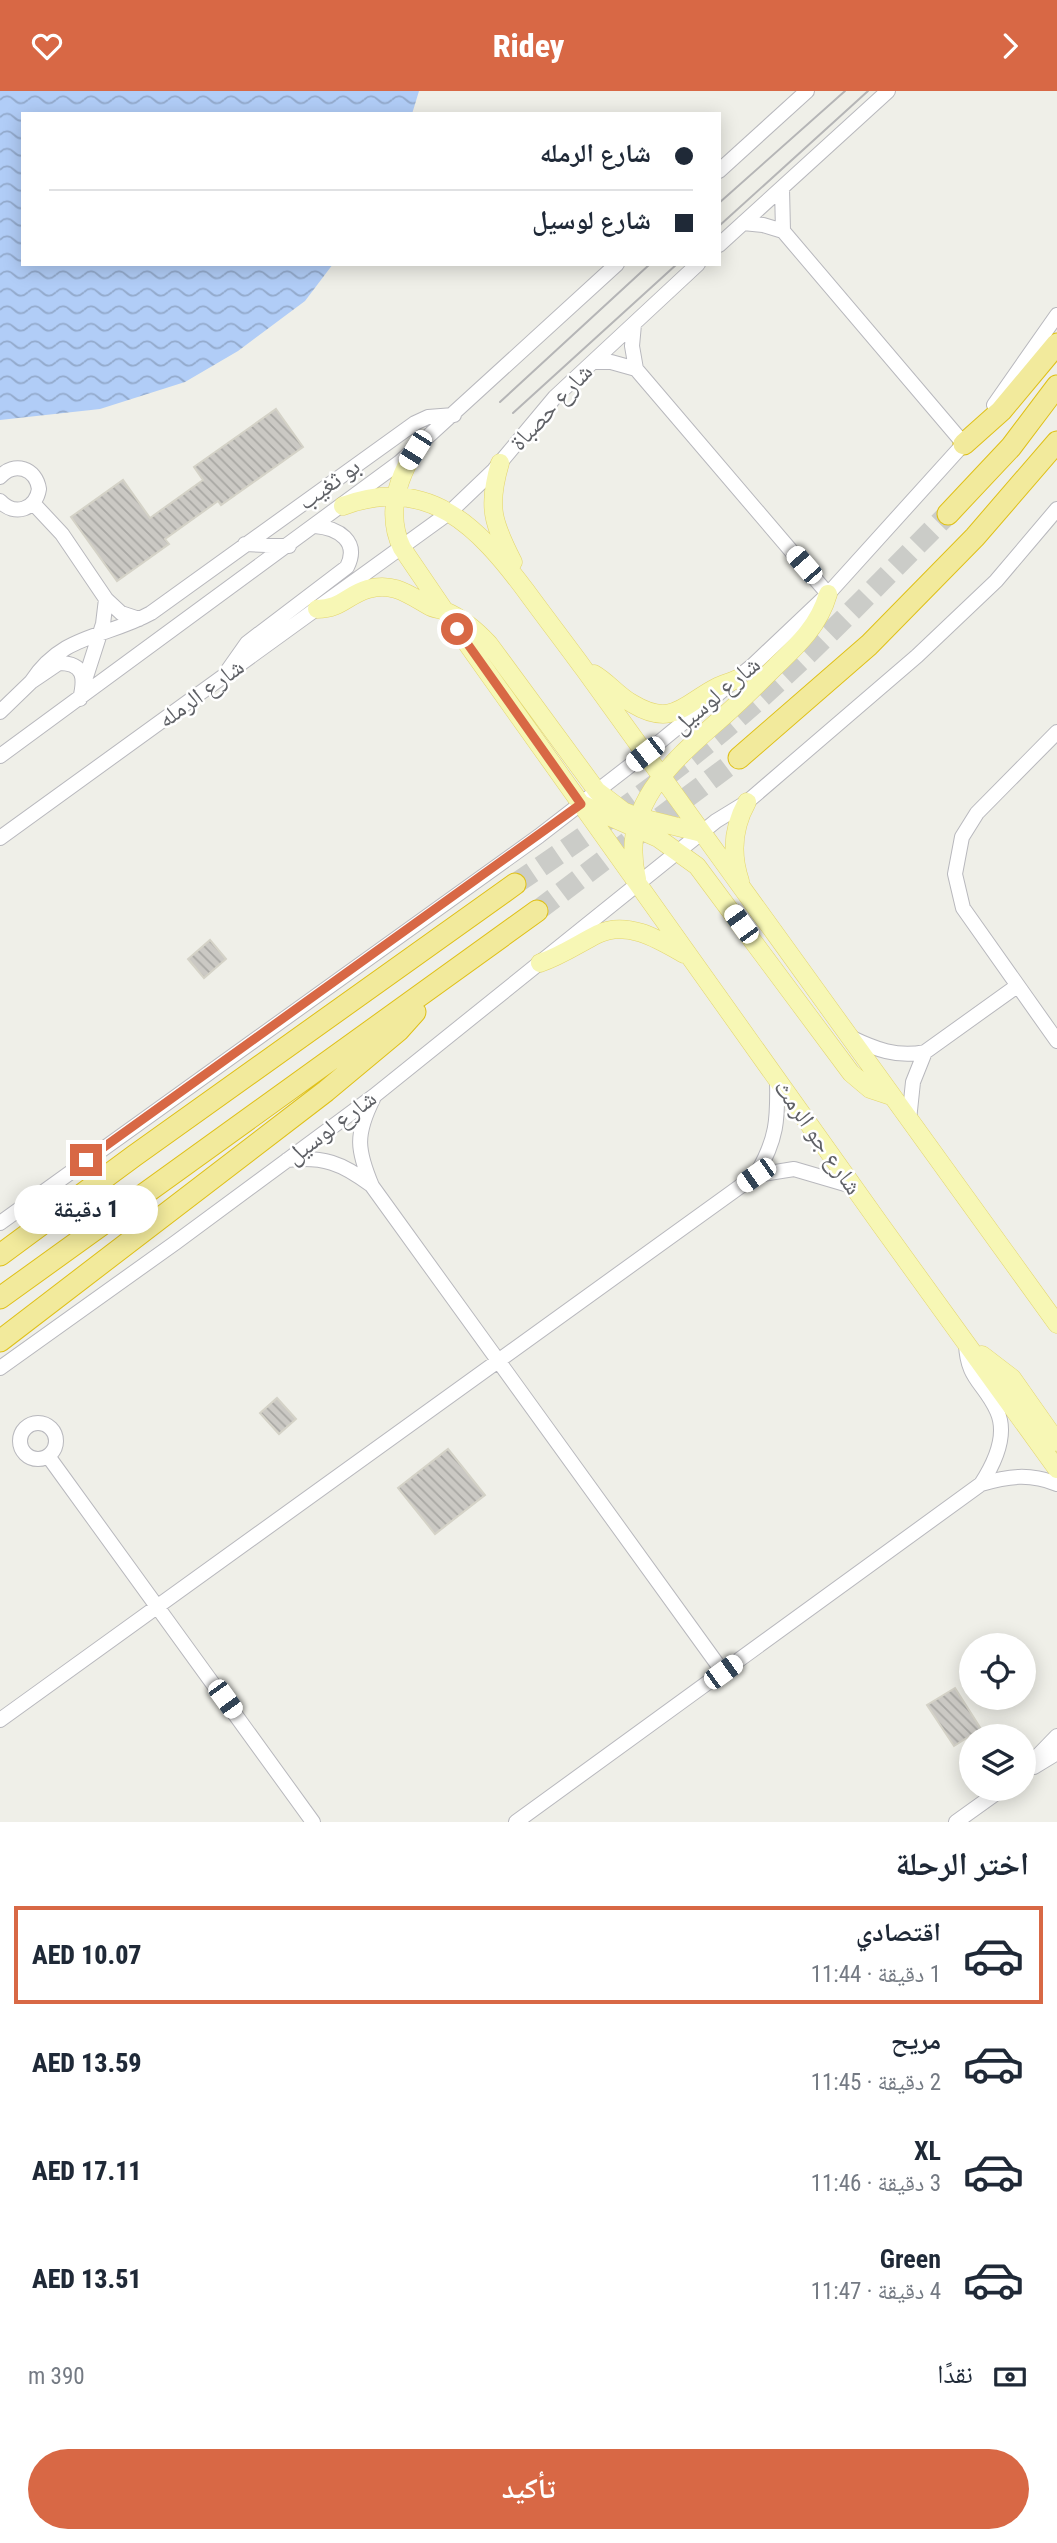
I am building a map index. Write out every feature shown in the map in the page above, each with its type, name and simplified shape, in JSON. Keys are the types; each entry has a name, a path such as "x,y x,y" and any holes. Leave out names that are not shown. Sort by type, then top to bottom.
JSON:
{"highway":[{"path":"964,445 1001,411 1057,344"},
{"path":"948,513 1011,447 1057,386"},
{"path":"739,758 869,645 975,537 1057,442"},
{"path":"0,1255 515,884"},
{"path":"0,1298 537,911"},
{"path":"0,1341 326,1091 398,1031 434,987"}],"main road":[{"path":"415,450 405,465 396,496 394,522 402,548 581,804 637,823 702,833"},
{"path":"500,463 492,498 493,516 519,582"},
{"path":"343,506 370,498 396,496 424,501 450,512 479,534 519,582 584,669 1057,1324"},
{"path":"317,609 334,608 358,593 384,587 406,591 430,607 468,624 489,643 597,792 697,866 851,1073 870,1089 891,1096"},
{"path":"639,885 633,856 637,823 648,796 690,745 805,639 821,615 828,594"},
{"path":"584,669 598,675 631,703 650,711 668,714 685,709 718,687 737,679"},
{"path":"743,891 734,854 739,817 747,803"},
{"name":"شارع جو الرمث","path":"581,804 1057,1469"},
{"path":"540,963 565,954 601,932 620,929 643,933 690,957"},
{"path":"965,1342 1012,1378 1057,1441"}],"street":[{"path":"721,169 807,91"},
{"path":"721,243 888,91"},
{"path":"782,188 780,209 783,231 964,445"},
{"path":"743,223 783,231"},
{"path":"0,756 82,692 289,546 415,450 615,266"},
{"name":"شارع حصباة","path":"402,548 450,512 500,463 555,397 696,266"},
{"name":"شارع لوسيل","path":"0,1223 581,804 737,679 828,594 964,445 1057,314"},
{"path":"634,324 632,346 636,369 828,594"},
{"path":"593,362 611,362 636,369"},
{"name":"بو ثغيب","path":"31,682 41,668 65,648 85,637 139,619 415,423 428,417 454,415"},
{"path":"0,477 15,467 30,472 39,489 33,503 27,508 16,510 0,501"},
{"path":"33,503 62,534 106,599 121,613 139,619"},
{"name":"شارع لوسيل","path":"0,1368 374,1095 716,821 747,803 917,656 996,580 1057,509"},
{"name":"بو ثغيب","path":"226,675 247,643 347,567 351,551 345,536 330,528 315,526"},
{"name":"بو ثغيب","path":"245,544 289,546"},
{"name":"شارع الرمله","path":"0,838 402,548"},
{"path":"82,692 101,632 106,599"},
{"name":"بو ثغيب","path":"0,712 31,682 54,665 64,663 78,669 82,692"},
{"path":"1057,732 976,813 962,837 956,862 956,884 963,908 1057,1041"},
{"path":"847,1036 888,1053 909,1055 925,1052 1017,986"},
{"path":"909,1120 913,1082 925,1052"},
{"path":"756,1175 774,1140 778,1105 777,1079"},
{"path":"374,1095 365,1114 359,1147 362,1163 372,1186 723,1672"},
{"path":"287,1160 331,1162 350,1169 372,1186"},
{"path":"0,1720 756,1175 794,1169 852,1186"},
{"path":"965,1342 970,1371 997,1411 1000,1420 998,1450 981,1484"},
{"path":"48,1456 313,1822"},
{"path":"516,1822 981,1484 1015,1475 1038,1477 1057,1484"},
{"path":"1036,1759 1057,1736"},
{"path":"1036,1765 1057,1753"},
{"path":"956,1822 985,1801"}],"water":[{"path":"0,91 419,91 413,112 21,112 21,266 331,266 305,301 238,351 185,382 100,409 0,420"}],"building":[{"path":"276,409 303,447 221,505 218,501 165,539 169,544 117,581 71,517 123,480 150,518 203,480 194,467"},
{"path":"210,940 226,959 204,978 188,959"},
{"path":"277,1398 296,1419 279,1434 260,1413"},
{"path":"448,1449 485,1495 435,1534 398,1488"},
{"path":"955,1688 959,1694 959,1710 969,1710 978,1724 959,1724 959,1743 954,1746 927,1705"}],"tunnel":[{"path":"515,884 641,796 744,713 834,629 948,514"},
{"path":"537,911 739,758"}],"tram line":[{"path":"721,201 845,91"},
{"path":"721,224 868,91"},
{"path":"500,402 648,266"},
{"path":"513,413 675,266"}],"route":[{"path":"86,1160 581,804 457,629"}]}
